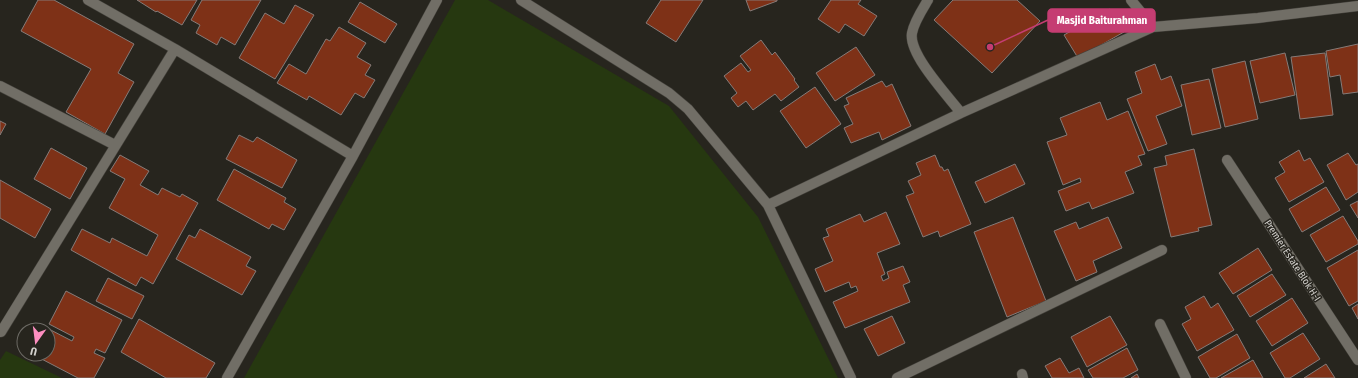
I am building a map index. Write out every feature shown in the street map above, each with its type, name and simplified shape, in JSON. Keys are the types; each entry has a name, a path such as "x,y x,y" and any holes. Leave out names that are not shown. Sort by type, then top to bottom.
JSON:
{"street":[{"path":"88,0 175,49 353,156"},
{"path":"227,378 353,156 437,0"},
{"path":"521,0 669,93 688,109 768,205 851,378"},
{"path":"928,0 912,32 913,48 919,59 961,114"},
{"path":"1131,0 1153,27"},
{"path":"768,205 961,114 1153,27 1258,18 1358,6"},
{"path":"1,332 175,49"},
{"path":"0,86 115,145"},
{"name":"Premier Estate Blok H-I","path":"1227,160 1358,360"},
{"path":"897,378 1162,250"},
{"path":"1160,324 1186,378"}],"green space":[{"path":"455,0 488,0 669,106 758,217 838,378 244,378"},
{"path":"6,351 16,356 16,362 29,362 62,378 0,378 0,360"}],"building":[{"path":"38,0 54,0 134,44 118,73 134,82 105,134 66,112 91,69 21,31"},
{"path":"137,0 197,0 182,25 157,11 156,12"},
{"path":"202,0 261,0 235,45 221,37 217,45 196,33 200,25 191,20"},
{"path":"661,0 703,0 676,42 646,23"},
{"path":"746,0 777,0 777,1 750,11"},
{"path":"831,0 861,0 858,4 877,16 864,36 845,24 839,33 818,19"},
{"path":"953,0 1017,0 1040,21 992,73 934,20"},
{"path":"360,2 397,24 385,43 348,22"},
{"path":"295,5 314,15 275,79 239,58 265,13 284,24"},
{"path":"1110,9 1124,32 1078,58 1064,35"},
{"path":"339,27 366,43 357,57 371,65 365,75 375,80 364,98 355,93 341,115 309,96 307,100 277,83 289,64 306,74 326,39 330,41"},
{"path":"761,40 772,55 775,52 795,79 794,80 799,87 781,101 775,94 753,110 746,101 738,107 731,98 737,93 724,76 741,63 748,72 751,70 740,56"},
{"path":"1358,44 1358,92 1343,94 1340,75 1330,77 1326,51"},
{"path":"856,47 875,75 835,101 816,73"},
{"path":"1285,53 1295,95 1260,103 1250,61"},
{"path":"1325,53 1333,115 1300,119 1291,57"},
{"path":"1245,61 1258,119 1225,127 1212,69"},
{"path":"1155,64 1161,80 1171,76 1182,106 1156,116 1167,144 1148,151 1127,99 1142,93 1135,72"},
{"path":"1209,79 1221,128 1192,135 1181,85"},
{"path":"882,81 886,87 892,84 911,126 882,140 879,132 851,143 844,128 853,124 844,106 849,104 846,98"},
{"path":"815,87 841,124 806,148 780,111"},
{"path":"1100,102 1107,120 1128,111 1145,154 1138,156 1142,165 1125,172 1134,193 1092,209 1089,202 1066,211 1058,191 1081,182 1080,178 1063,185 1047,142 1067,135 1060,118"},
{"path":"0,121 6,124 0,135"},
{"path":"239,135 253,142 257,137 297,160 282,188 226,159"},
{"path":"51,148 87,168 70,199 34,179"},
{"path":"1194,149 1212,225 1198,228 1199,231 1171,237 1154,168 1167,165 1165,156"},
{"path":"1299,150 1304,161 1310,158 1324,182 1289,202 1275,178 1285,172 1279,162"},
{"path":"1348,153 1356,165 1358,164 1358,192 1346,200 1327,165"},
{"path":"120,155 149,171 140,185 158,195 162,188 180,197 182,194 198,203 153,284 141,277 136,286 71,250 82,229 110,243 112,238 147,256 158,235 109,208 125,179 110,171"},
{"path":"935,155 940,167 942,167 944,171 948,169 971,224 940,237 938,231 923,237 906,196 914,193 908,181 921,175 916,163"},
{"path":"1015,164 1025,184 985,203 975,182"},
{"path":"234,169 286,198 284,202 296,209 284,230 272,224 269,229 217,200"},
{"path":"0,180 51,209 35,238 0,218"},
{"path":"1326,187 1340,210 1302,232 1289,209"},
{"path":"1358,201 1358,218 1350,205"},
{"path":"886,212 900,244 877,253 885,274 881,276 883,281 889,278 887,272 903,266 910,282 903,285 910,302 845,328 833,302 858,291 856,286 851,288 849,282 825,292 815,269 833,261 823,238 829,236 826,229 860,214 864,222"},
{"path":"1343,216 1358,241 1358,244 1326,262 1310,235"},
{"path":"1013,217 1046,301 1007,317 974,232"},
{"path":"1108,217 1122,248 1093,261 1097,272 1076,281 1054,231 1076,222 1079,229"},
{"path":"200,229 251,257 246,266 256,271 242,295 176,259 189,235 195,238"},
{"path":"1258,248 1272,270 1233,294 1219,273"},
{"path":"1358,250 1358,301 1349,306 1327,268"},
{"path":"1272,274 1286,295 1250,317 1237,296"},
{"path":"108,278 144,296 132,319 96,301"},
{"path":"66,291 122,320 105,353 96,349 94,353 105,358 94,378 78,378 47,362 56,362 56,333 72,341 74,337 56,328 56,322 50,322"},
{"path":"1204,296 1211,308 1218,303 1234,330 1197,351 1182,324 1191,319 1185,307"},
{"path":"1292,298 1308,323 1272,346 1256,321"},
{"path":"1358,304 1358,319 1352,308"},
{"path":"892,316 905,343 878,356 864,329"},
{"path":"1110,316 1127,345 1087,367 1071,337"},
{"path":"139,319 215,363 206,378 166,378 121,352"},
{"path":"1303,333 1320,359 1290,378 1285,378 1270,353"},
{"path":"1237,334 1250,358 1216,378 1210,378 1198,357"},
{"path":"1127,348 1138,370 1123,378 1093,378 1088,370"},
{"path":"1060,358 1069,373 1079,368 1084,378 1052,378 1045,366"},
{"path":"1253,360 1263,378 1221,378"},
{"path":"1326,364 1335,378 1304,378"},
{"path":"1137,374 1139,378 1131,378"}],"place":[{"name":"Masjid Baiturahman","path":"990,47"}]}
